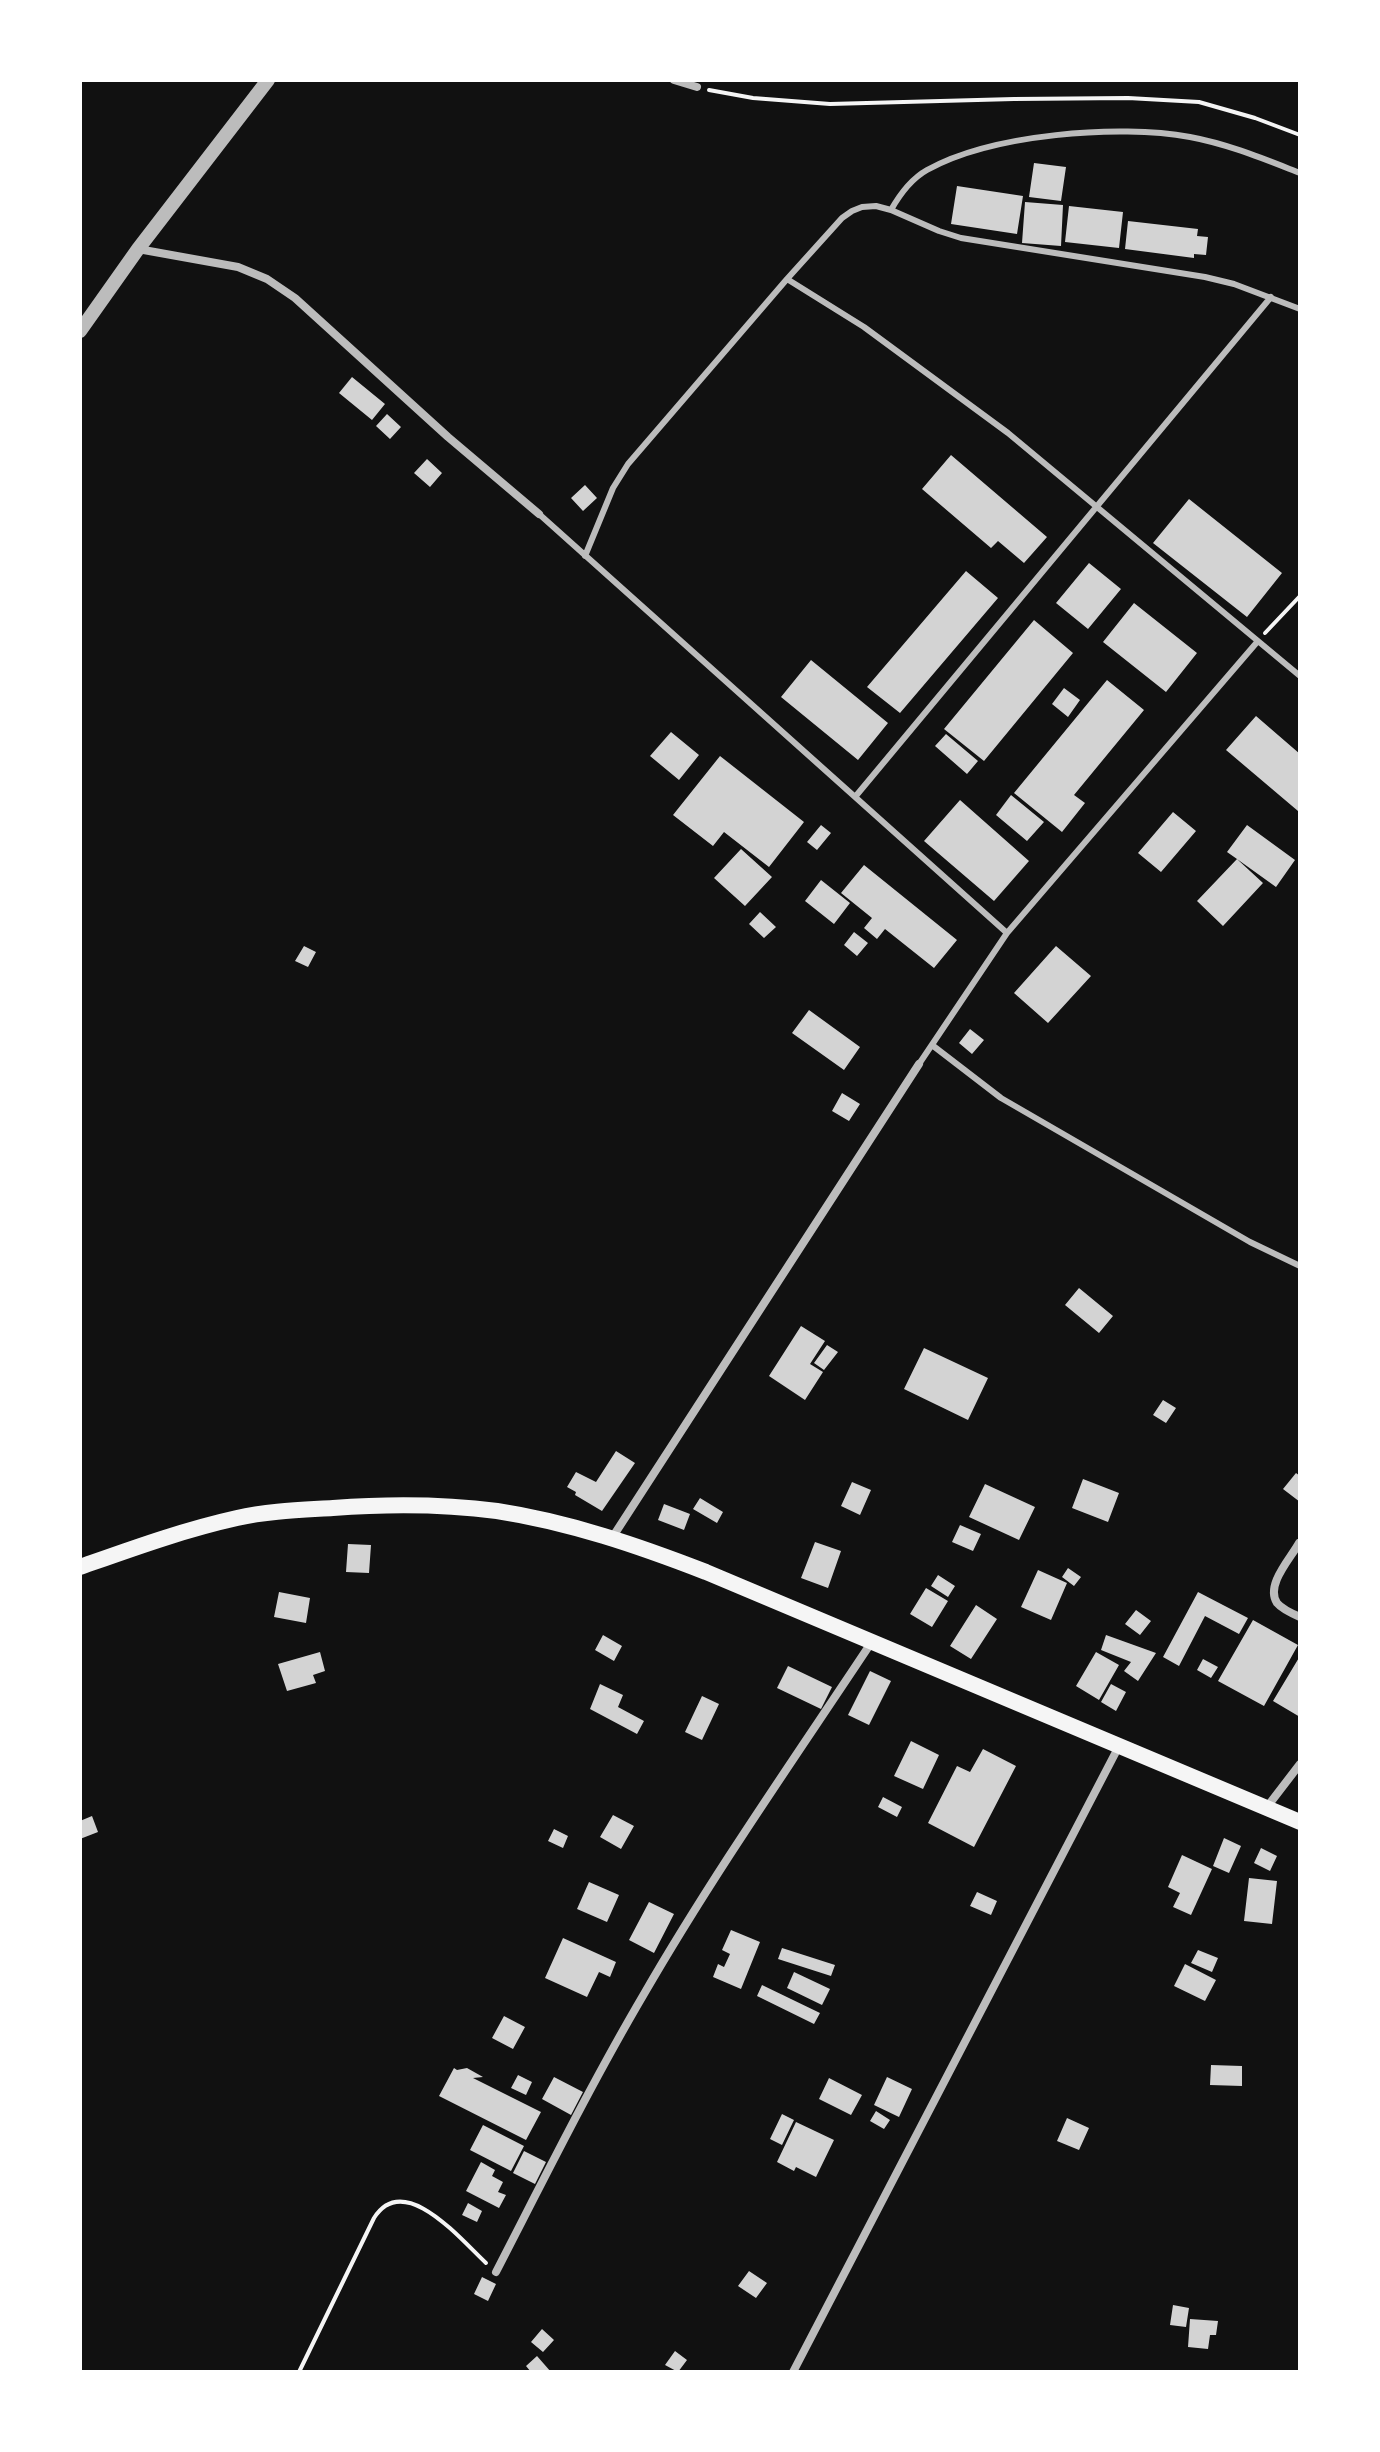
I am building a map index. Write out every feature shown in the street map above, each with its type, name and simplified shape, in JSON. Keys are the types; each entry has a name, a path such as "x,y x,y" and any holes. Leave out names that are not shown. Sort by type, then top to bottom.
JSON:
{"main road":[{"path":"80,1567 135,1547 239,1518 290,1510 351,1506 449,1506 498,1511 612,1538 706,1572 1300,1822"}],"street":[{"path":"80,331 138,249 268,80"},
{"path":"674,80 697,87"},
{"path":"138,249 238,267 267,279 295,298 448,437 539,514"},
{"path":"612,1538 919,1064"},
{"path":"1299,1543 1275,1583 1274,1594 1278,1604 1300,1617"},
{"path":"496,2272 644,1994 742,1838 871,1643"},
{"path":"793,2372 1119,1746"},
{"path":"1267,1808 1300,1764"}],"lane":[{"path":"891,210 902,191 927,170 972,152 1013,142 1105,132 1149,132 1190,137 1247,152 1300,173"},
{"path":"585,556 613,488 628,464 842,218 862,207 876,206 891,210 961,238 1171,270 1234,284 1300,309"},
{"path":"787,279 864,327 1008,433 1300,676"},
{"path":"855,797 1271,297"},
{"path":"539,514 1007,933"},
{"path":"919,1064 1007,933 1258,641"},
{"path":"932,1045 1001,1098 1250,1242 1300,1266"}],"path":[{"path":"697,87 753,98 830,104 1128,98 1199,102 1300,135"},
{"path":"1258,641 1300,596"},
{"path":"299,2372 374,2218 381,2207 391,2201 404,2200 430,2213 496,2272"}],"building":[{"path":"1034,163 1066,167 1061,201 1029,197"},
{"path":"957,186 1023,196 1017,234 951,224"},
{"path":"1025,202 1063,205 1061,246 1022,243"},
{"path":"1069,206 1123,212 1119,248 1065,242"},
{"path":"1128,221 1198,229 1197,236 1208,237 1206,255 1194,254 1194,258 1125,249"},
{"path":"352,377 385,404 372,420 339,393"},
{"path":"387,414 401,427 390,439 376,426"},
{"path":"951,455 1047,537 1024,563 998,541 991,548 922,489"},
{"path":"427,459 442,473 430,487 414,473"},
{"path":"585,485 597,498 583,511 571,498"},
{"path":"1189,499 1282,573 1247,617 1153,543"},
{"path":"1089,563 1121,589 1088,629 1056,603"},
{"path":"966,571 998,598 900,713 867,687"},
{"path":"1134,603 1197,653 1166,692 1103,642"},
{"path":"1034,620 1073,653 984,761 944,729"},
{"path":"811,660 888,723 858,760 781,697"},
{"path":"1107,680 1144,710 1074,795 1085,803 1062,832 1014,793"},
{"path":"1064,688 1080,700 1068,717 1052,704"},
{"path":"1256,716 1300,754 1298,811 1226,750"},
{"path":"671,732 699,755 679,780 650,756"},
{"path":"946,734 978,761 967,774 935,746"},
{"path":"720,756 804,822 769,867 724,832 713,846 673,815"},
{"path":"1011,795 1044,822 1027,841 996,815"},
{"path":"960,800 1029,861 994,901 924,841"},
{"path":"1173,812 1196,831 1161,872 1138,853"},
{"path":"821,825 831,833 817,850 807,842"},
{"path":"1247,825 1295,860 1276,887 1227,852"},
{"path":"741,849 772,877 745,906 714,878"},
{"path":"1237,859 1263,883 1223,926 1197,901"},
{"path":"864,865 957,940 934,968 885,929 877,939 864,928 872,918 841,893"},
{"path":"821,880 850,903 834,924 805,901"},
{"path":"760,912 776,927 764,938 749,924"},
{"path":"854,932 868,943 857,956 844,945"},
{"path":"304,946 316,952 308,967 295,961"},
{"path":"1056,946 1091,976 1048,1023 1014,993"},
{"path":"809,1010 860,1047 844,1070 792,1033"},
{"path":"970,1029 984,1040 972,1054 959,1043"},
{"path":"842,1093 860,1104 849,1121 832,1111"},
{"path":"1079,1288 1113,1316 1099,1333 1065,1305"},
{"path":"801,1326 825,1341 810,1364 823,1372 805,1400 769,1376"},
{"path":"827,1345 838,1352 824,1370 814,1363"},
{"path":"924,1348 988,1378 968,1420 904,1389"},
{"path":"1163,1400 1176,1408 1166,1423 1153,1415"},
{"path":"616,1451 635,1463 602,1511 567,1487 576,1472 596,1482"},
{"path":"1296,1473 1300,1476 1300,1502 1283,1489"},
{"path":"1083,1479 1119,1493 1108,1522 1072,1508"},
{"path":"852,1482 871,1490 860,1515 841,1506"},
{"path":"985,1484 1035,1507 1019,1540 969,1517"},
{"path":"700,1498 723,1512 717,1523 693,1509"},
{"path":"664,1504 690,1514 684,1530 658,1520"},
{"path":"960,1525 981,1534 973,1551 952,1542"},
{"path":"815,1542 841,1551 828,1588 801,1578"},
{"path":"348,1544 371,1545 369,1573 346,1572"},
{"path":"1068,1568 1081,1577 1074,1586 1062,1577"},
{"path":"1038,1570 1067,1583 1051,1620 1021,1607"},
{"path":"938,1575 955,1586 948,1597 931,1586"},
{"path":"926,1588 948,1601 932,1627 910,1614"},
{"path":"279,1592 310,1598 306,1623 274,1617"},
{"path":"1198,1592 1248,1618 1239,1634 1205,1616 1179,1666 1163,1657"},
{"path":"976,1605 997,1619 971,1659 950,1646"},
{"path":"1136,1610 1151,1621 1140,1635 1125,1624"},
{"path":"1253,1620 1298,1645 1264,1706 1218,1681"},
{"path":"603,1635 622,1646 614,1661 595,1650"},
{"path":"1106,1635 1156,1653 1138,1681 1124,1671 1131,1662 1101,1650"},
{"path":"320,1652 325,1671 313,1675 316,1683 287,1691 278,1664"},
{"path":"1096,1652 1119,1665 1099,1700 1076,1686"},
{"path":"1300,1656 1300,1717 1273,1701"},
{"path":"1203,1659 1218,1667 1211,1678 1197,1670"},
{"path":"788,1666 832,1687 821,1709 777,1688"},
{"path":"870,1671 891,1681 869,1725 848,1715"},
{"path":"600,1684 623,1695 618,1707 644,1721 637,1734 590,1709"},
{"path":"1111,1684 1126,1692 1116,1711 1101,1702"},
{"path":"702,1696 719,1704 702,1740 685,1732"},
{"path":"911,1741 939,1755 923,1789 894,1776"},
{"path":"983,1749 1016,1766 974,1847 928,1823 957,1766 970,1772"},
{"path":"883,1797 902,1807 897,1817 878,1807"},
{"path":"613,1815 634,1826 621,1849 600,1837"},
{"path":"92,1816 98,1832 80,1839 80,1821"},
{"path":"554,1829 568,1836 563,1848 548,1841"},
{"path":"1224,1838 1241,1846 1229,1873 1213,1866"},
{"path":"1261,1848 1277,1856 1270,1871 1254,1863"},
{"path":"1182,1855 1212,1869 1191,1915 1173,1907 1180,1893 1168,1887"},
{"path":"1249,1878 1277,1881 1272,1924 1244,1921"},
{"path":"589,1882 619,1895 607,1922 577,1909"},
{"path":"977,1892 997,1901 991,1915 970,1906"},
{"path":"649,1902 674,1914 654,1953 629,1940"},
{"path":"731,1930 760,1942 741,1989 713,1977 718,1964 724,1967 730,1954 722,1950"},
{"path":"563,1938 616,1962 610,1977 599,1972 587,1997 545,1978"},
{"path":"782,1948 835,1965 831,1976 778,1959"},
{"path":"1198,1950 1218,1958 1212,1972 1191,1963"},
{"path":"1185,1964 1216,1980 1205,2001 1174,1986"},
{"path":"794,1972 830,1989 822,2005 787,1988"},
{"path":"762,1985 820,2013 814,2024 757,1996"},
{"path":"504,2016 525,2027 513,2049 492,2038"},
{"path":"1211,2065 1242,2066 1242,2086 1210,2085"},
{"path":"454,2068 467,2068 483,2077 473,2078 541,2112 526,2140 439,2096"},
{"path":"518,2075 532,2082 526,2095 511,2088"},
{"path":"554,2077 583,2092 571,2115 542,2099"},
{"path":"887,2077 912,2089 899,2117 874,2105"},
{"path":"829,2078 862,2095 851,2115 819,2099"},
{"path":"876,2111 890,2120 884,2129 870,2121"},
{"path":"782,2114 794,2120 782,2145 770,2139"},
{"path":"1067,2118 1089,2128 1079,2150 1057,2141"},
{"path":"796,2122 834,2140 816,2177 777,2162"},
{"path":"483,2125 524,2146 511,2171 470,2150"},
{"path":"524,2151 546,2162 535,2184 513,2173"},
{"path":"481,2162 495,2170 492,2176 503,2182 498,2192 506,2195 499,2208 466,2191"},
{"path":"468,2203 482,2211 477,2222 462,2215"},
{"path":"749,2271 767,2283 756,2298 738,2286"},
{"path":"482,2277 496,2284 488,2301 474,2294"},
{"path":"1173,2305 1189,2308 1186,2327 1170,2325"},
{"path":"1190,2319 1218,2321 1216,2335 1210,2335 1208,2349 1188,2347"},
{"path":"542,2329 554,2340 543,2352 531,2342"},
{"path":"675,2351 687,2360 678,2372 665,2365"},
{"path":"537,2356 551,2372 531,2372 526,2366"}]}
